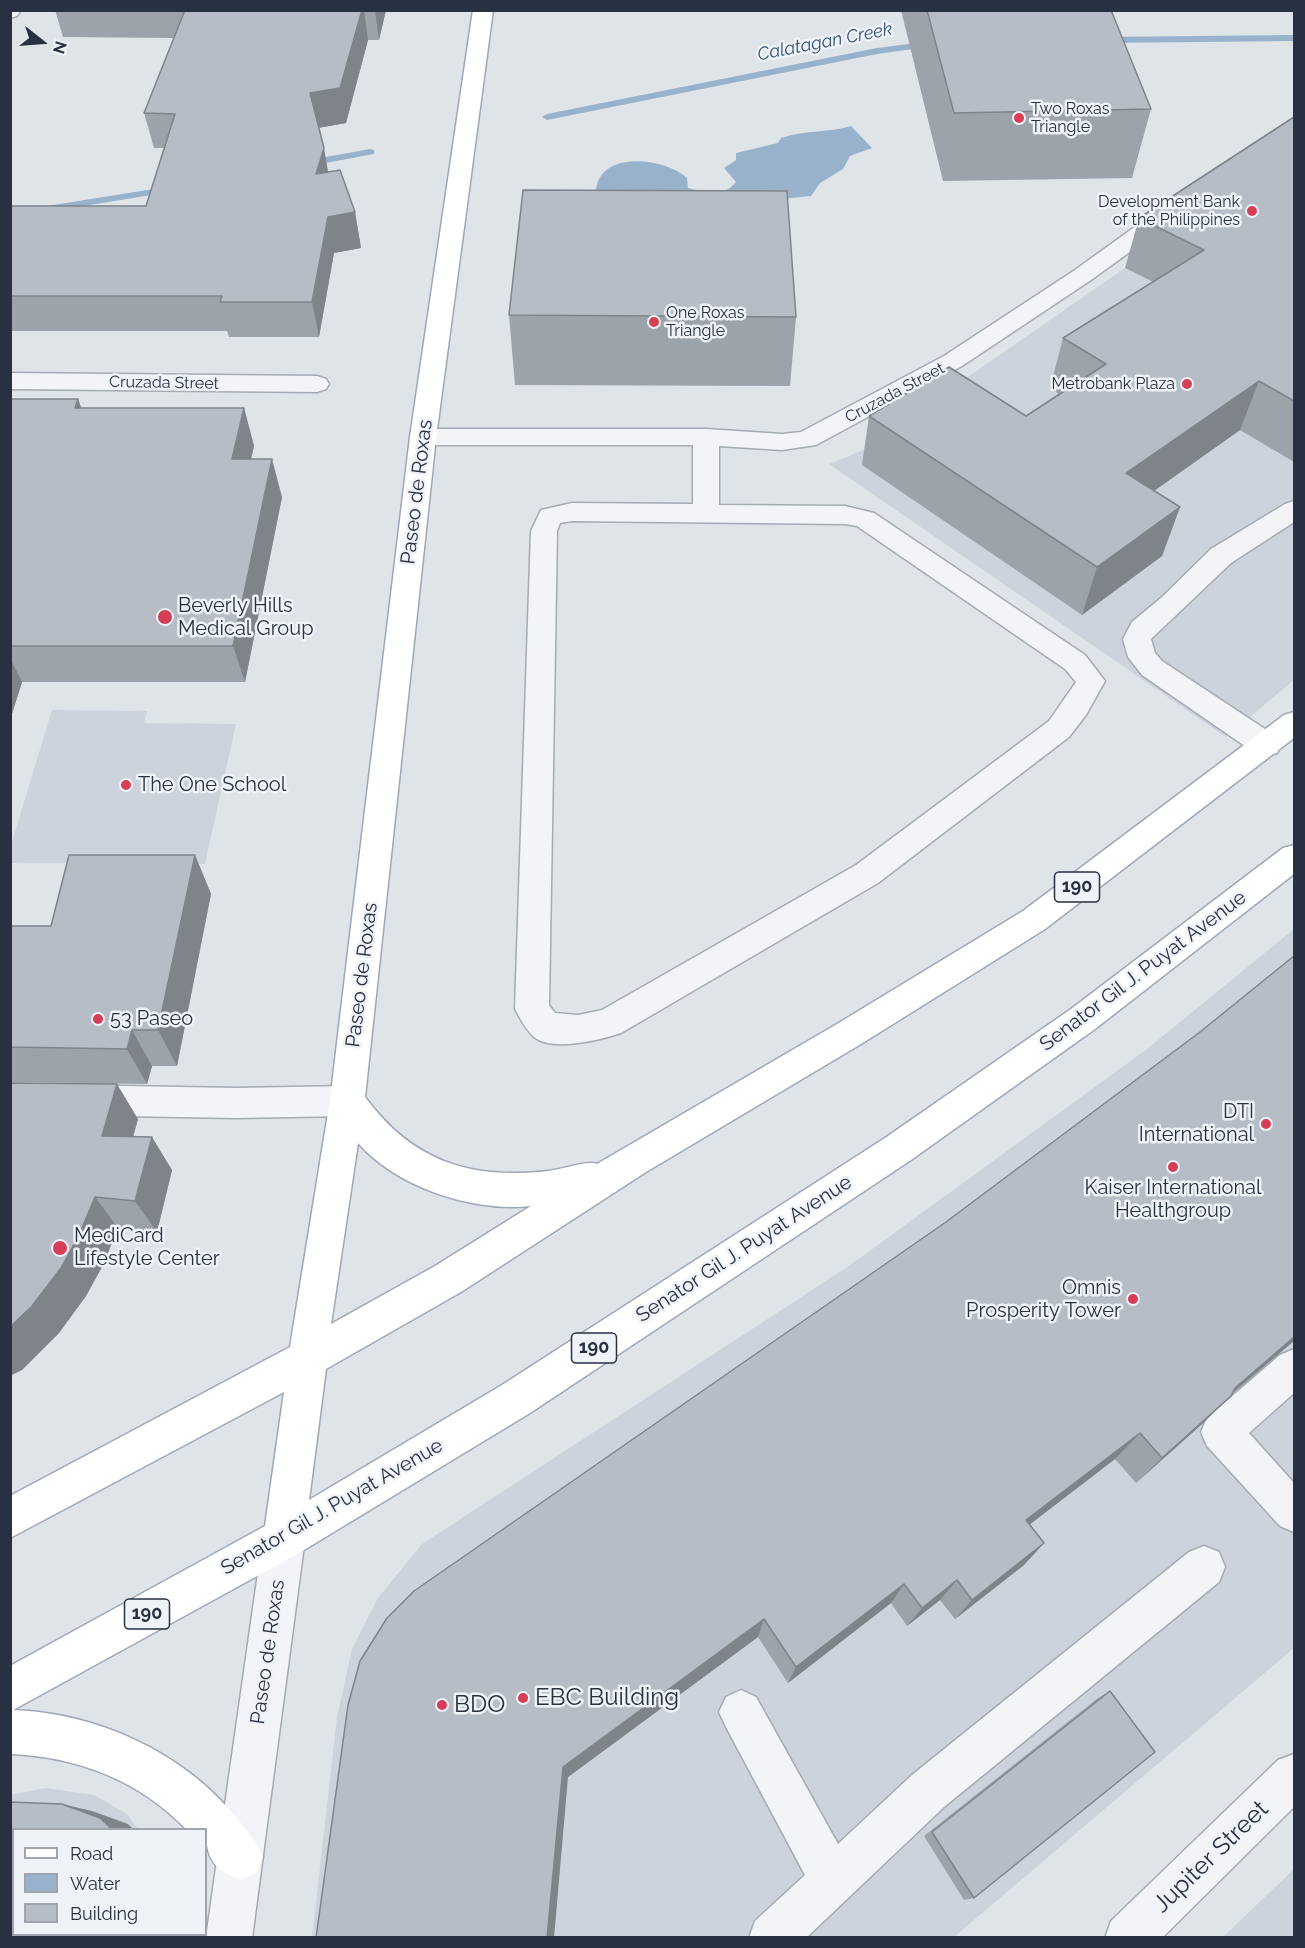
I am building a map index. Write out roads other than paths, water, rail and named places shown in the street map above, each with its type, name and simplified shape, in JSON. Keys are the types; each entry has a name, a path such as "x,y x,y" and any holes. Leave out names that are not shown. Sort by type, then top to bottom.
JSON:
{"main road":[{"name":"Paseo de Roxas","path":"284,1538 308,1358 347,1101 423,437 483,10"},
{"name":"190","path":"12,1512 308,1358 448,1279 633,1161 838,1040 1034,920 1294,723"},
{"name":"Senator Gil J. Puyat Avenue","path":"10,1690 284,1538 516,1399 898,1149 1083,1019 1294,857"},
{"path":"347,1101 374,1136 412,1165 457,1184 517,1192 578,1184 633,1161"},
{"path":"10,1732 32,1732 86,1743 137,1763 192,1802 240,1857"}],"street":[{"name":"Cruzada Street","path":"423,437 706,437 782,442 807,439 953,361 1083,275 1184,202"},
{"name":"Cruzada Street","path":"10,381 317,384"},
{"path":"706,437 706,512"},
{"path":"1266,746 1152,668 1142,657 1137,639 1142,629 1172,604 1221,556 1294,510"},
{"path":"572,512 706,512 845,515 865,519 1075,662 1091,681 1076,707 1059,729 867,874 609,1023 578,1030 546,1027 532,1010 544,531 550,516 572,512"},
{"path":"10,1098 236,1103 347,1101"},
{"path":"1294,1368 1221,1432 1294,1512"},
{"name":"Paseo de Roxas","path":"229,1938 284,1538"},
{"path":"772,1938 928,1791 1204,1567"},
{"path":"741,1712 833,1880"},
{"name":"Jupiter Street","path":"1128,1938 1294,1776"}],"water":[{"path":"851,126 872,148 850,156 843,169 820,183 811,196 773,200 596,191 600,178 609,168 635,161 650,162 677,171 687,178 688,188 708,193 720,192 736,182 724,168 736,160 736,153 778,143 781,138 790,135"}],"waterway":[{"name":"Calatagan Creek","path":"1102,40 1294,38"},
{"name":"Calatagan Creek","path":"547,117 877,51 932,44"},
{"path":"304,164 370,152"},
{"path":"10,215 172,189"}],"place":[{"name":"Two Roxas Triangle","path":"1019,118"},
{"name":"Development Bank of the Philippines","path":"1252,211"},
{"name":"One Roxas Triangle","path":"654,322"},
{"name":"Metrobank Plaza","path":"1187,384"},
{"name":"Beverly Hills Medical Group","path":"165,617"},
{"name":"The One School","path":"126,785"},
{"name":"53 Paseo","path":"98,1019"},
{"name":"DTI International","path":"1266,1124"},
{"name":"Kaiser International Healthgroup","path":"1173,1167"},
{"name":"MediCard Lifestyle Center","path":"60,1248"},
{"name":"Omnis Prosperity Tower","path":"1133,1299"},
{"name":"EBC Building","path":"523,1698"},
{"name":"BDO","path":"442,1705"}]}
